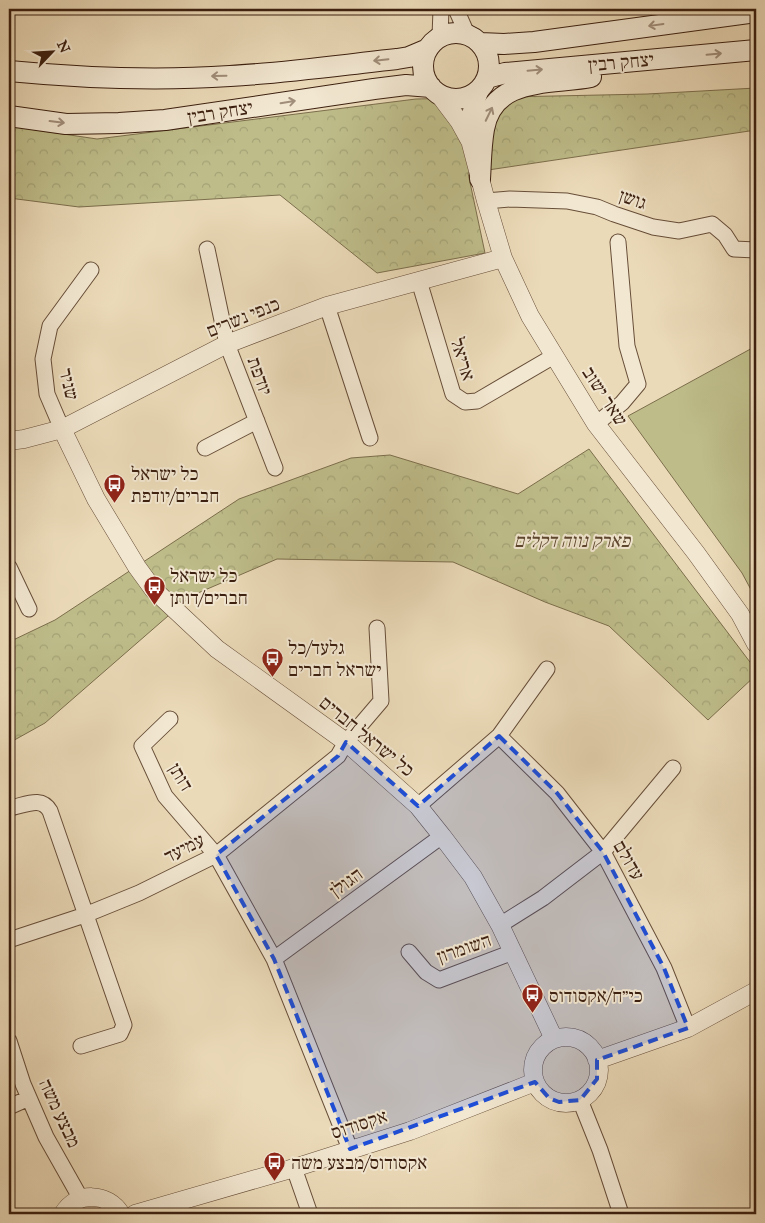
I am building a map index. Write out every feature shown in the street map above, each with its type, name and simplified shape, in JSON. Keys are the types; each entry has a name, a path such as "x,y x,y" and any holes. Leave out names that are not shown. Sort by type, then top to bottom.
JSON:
{"main road":[{"name":"יצחק רבין","path":"474,39 504,44 534,42 756,12"},
{"path":"453,33 474,39 485,49 489,63 483,83 464,98 446,97 435,90 424,72 423,64 434,43 453,33"},
{"name":"יצחק רבין","path":"9,71 76,77 230,76 397,59 409,57 434,43"},
{"name":"יצחק רבין","path":"483,83 506,73 756,50"},
{"path":"480,179 486,120 494,105 509,91 526,86 594,77 639,61"},
{"name":"יצחק רבין","path":"9,116 66,124 119,123 166,120 406,85 435,90"}],"street":[{"path":"434,43 441,9"},
{"path":"456,9 474,39"},
{"name":"שאר ישוב","path":"483,83 472,112 471,144 503,258 530,316 596,424 696,553 740,614 756,644"},
{"name":"שאר ישוב","path":"435,90 459,121 471,144"},
{"name":"גושן","path":"486,201 510,199 567,201 597,207 653,227 679,231 712,224 725,235 734,249 756,250"},
{"path":"596,424 622,403 638,384 627,346 618,242"},
{"name":"יודפת","path":"207,249 227,344 275,468"},
{"name":"כנפי נשרים","path":"9,441 62,429 227,344 327,306 503,258"},
{"name":"שניר","path":"62,429 47,394 43,359 50,326 91,270"},
{"name":"אריאל","path":"419,281 453,394 464,402 476,401 554,356"},
{"path":"327,306 370,438"},
{"name":"יודפת","path":"205,448 257,421"},
{"name":"כל ישראל חברים","path":"62,429 96,499 137,567 153,589 218,649 346,742 418,806 473,877 500,925 554,1039"},
{"path":"9,567 29,609"},
{"name":"עמיעד","path":"9,940 85,915 139,893 216,855 338,756 346,742 381,701 378,628"},
{"path":"418,806 499,736 547,669"},
{"name":"דותן","path":"170,719 142,746 165,796 216,855"},
{"name":"עדולם","path":"499,736 557,793 603,852 664,968 688,1028"},
{"path":"500,925 542,898 603,852 673,768"},
{"path":"9,808 41,802 50,811 85,915 116,997 124,1025 120,1034 82,1046"},
{"name":"הגולן","path":"274,959 442,836"},
{"path":"216,855 274,959 350,1149"},
{"name":"השומרון","path":"409,952 426,972 439,980 513,952"},
{"path":"597,1060 688,1028 756,991"},
{"path":"570,1038 585,1043 597,1060 597,1079 594,1087 580,1100 559,1102 549,1098 535,1082 534,1064 536,1056 547,1043 554,1039 570,1038"},
{"name":"מבצע משה","path":"9,1041 46,1137 82,1199"},
{"name":"אקסודוס","path":"135,1214 294,1168 410,1131 535,1082"},
{"path":"9,1106 30,1098"},
{"path":"580,1100 600,1150 621,1214"},
{"path":"294,1168 310,1214"},
{"path":"63,1214 73,1203 91,1197 101,1198 110,1202 121,1214"}],"highlighted area":[{"path":"499,736 557,793 603,852 664,968 688,1028 597,1060 597,1079 580,1100 559,1102 549,1098 535,1082 350,1149 274,959 216,855 338,756 346,742 418,806"}],"green space":[{"path":"756,88 756,130 468,173 485,253 377,273 280,195 79,207 9,198 9,126 97,139 416,99 647,94"},
{"path":"756,346 756,599 742,573 628,416"},
{"name":"פארק נווה דקלים","path":"589,449 756,670 756,675 708,720 609,626 545,602 453,562 277,559 191,596 45,723 9,743 9,642 55,620 239,499 351,458 390,455 518,494"}],"place":[{"name":"כל ישראל חברים/יודפת","path":"115,503"},
{"name":"כל ישראל חברים/דותן","path":"154,605"},
{"name":"גלעד/כל ישראל חברים","path":"272,677"},
{"name":"כי״ח/אקסודוס","path":"533,1014"},
{"name":"אקסודוס/מבצע משה","path":"275,1181"}]}
